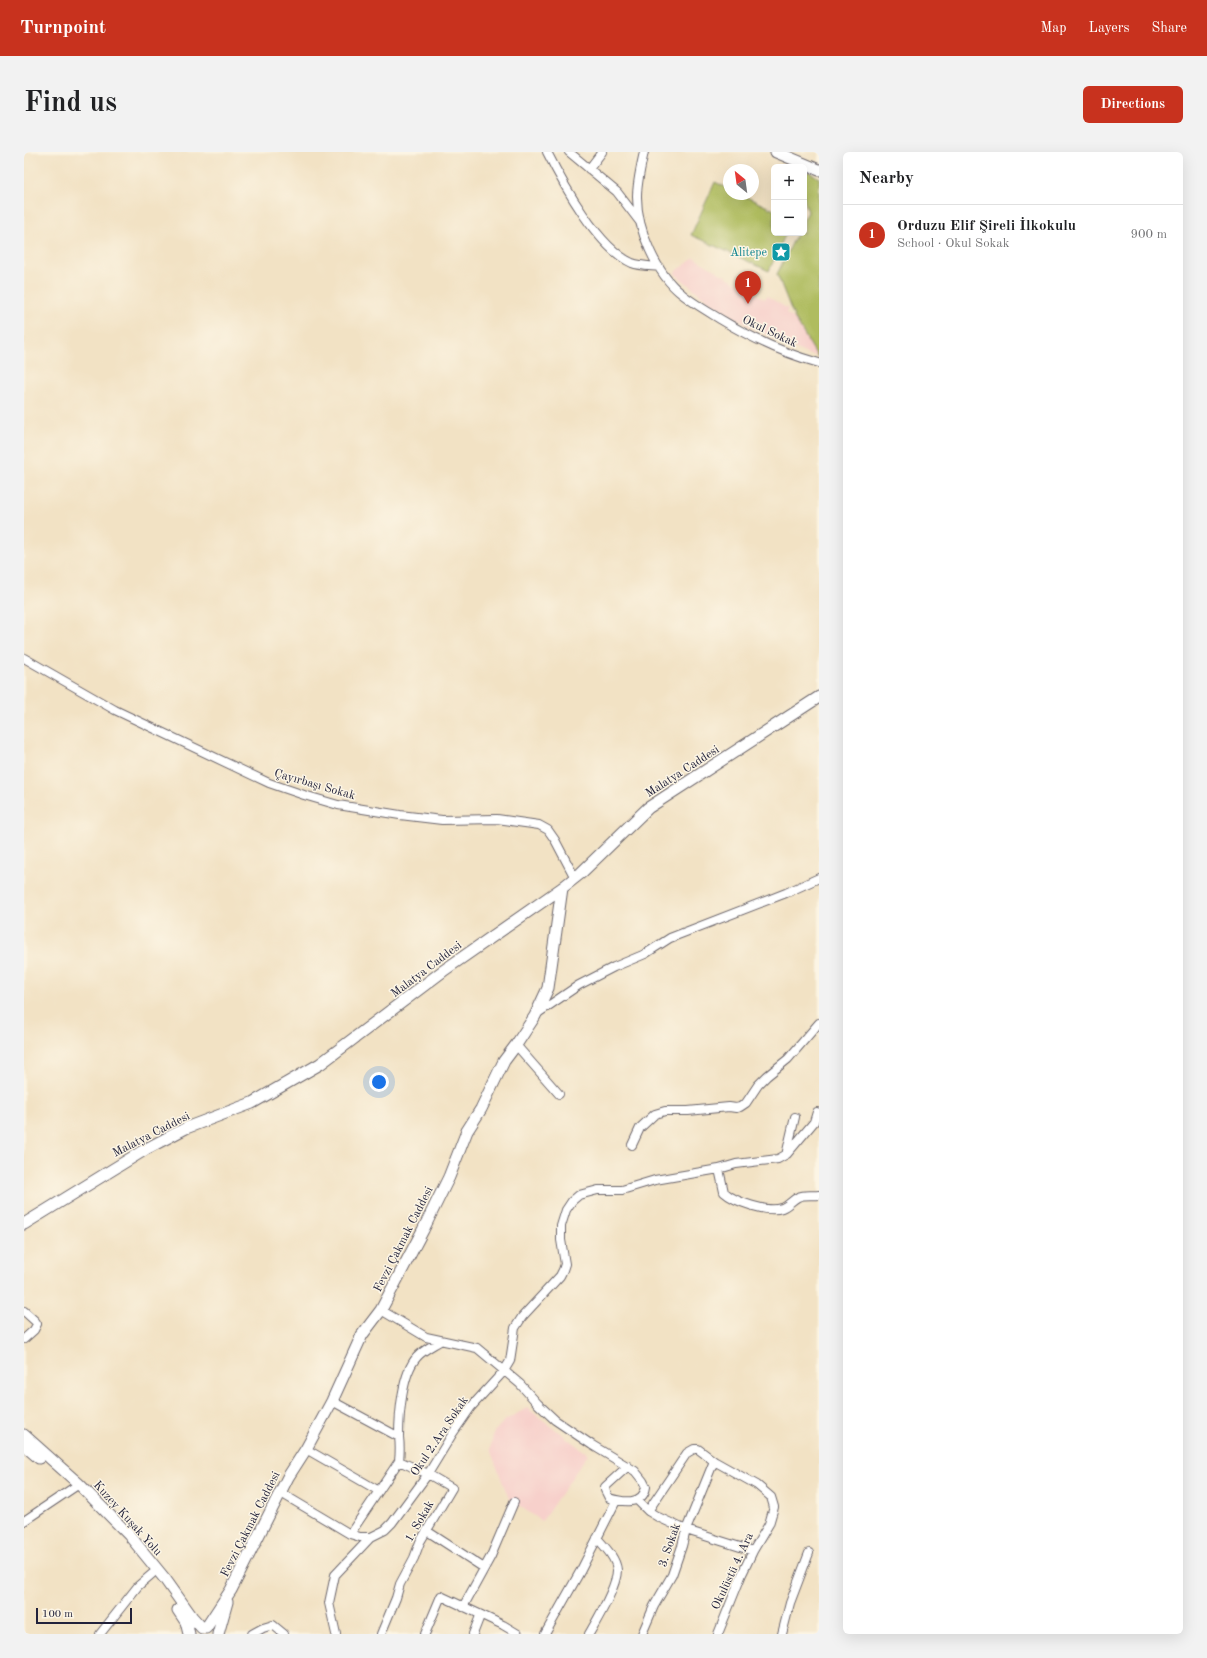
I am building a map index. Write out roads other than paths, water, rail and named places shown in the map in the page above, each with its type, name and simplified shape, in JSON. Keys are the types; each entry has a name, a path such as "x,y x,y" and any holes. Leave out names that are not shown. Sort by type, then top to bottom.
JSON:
{"street":[{"path":"547,152 584,216 610,247 631,262 643,266 659,267"},
{"path":"569,152 616,192 640,222"},
{"path":"589,169 602,152"},
{"name":"Okul Sokak","path":"644,152 637,195 640,222 659,267 681,293 743,333 772,347 819,363"},
{"path":"776,152 819,170"},
{"name":"Çayırbaşı Sokak","path":"24,658 115,710 269,784 338,805 400,815 442,820 497,819 539,825 548,830 555,840 575,878"},
{"name":"Malatya Caddesi","path":"24,1224 146,1148 186,1128 252,1103 320,1064 443,971 575,878 648,808 709,770 736,750 819,697"},
{"path":"535,1016 579,985 614,967 645,954 670,938 786,893 819,878"},
{"name":"Fevzi Çakmak Caddesi","path":"207,1632 231,1590 288,1477 306,1449 332,1401 362,1335 381,1310 436,1204 449,1177 466,1131 481,1109 504,1061 535,1016 548,988 562,888"},
{"path":"632,1145 640,1128 655,1114 665,1110 688,1111 740,1107 746,1103 758,1085 788,1059 819,1023"},
{"path":"516,1045 558,1094"},
{"path":"787,1154 814,1122 817,1112"},
{"path":"787,1154 795,1117"},
{"name":"Okul 2.Ara Sokak","path":"336,1634 329,1602 335,1576 371,1537 385,1530 392,1522 428,1474 453,1433 472,1407 504,1371 510,1361 515,1328 530,1308 560,1276 563,1270 565,1264 561,1240 561,1226 566,1210 572,1201 579,1195 598,1190 622,1190 655,1180 719,1169 736,1164 778,1159 787,1154"},
{"path":"719,1169 724,1192 736,1199 758,1207 774,1210 783,1208 804,1195 819,1195"},
{"path":"381,1310 426,1337 478,1348 520,1384 555,1420 592,1445 628,1466 640,1476 646,1487 638,1500 626,1502 609,1498 606,1495 605,1487 628,1466"},
{"path":"24,1311 35,1321 36,1324 34,1330 24,1339"},
{"path":"350,1534 399,1461 401,1451 399,1437 402,1391 410,1368 418,1355 440,1341"},
{"path":"332,1401 399,1437"},
{"name":"Kuzey Kuşak Yolu","path":"24,1435 129,1535 165,1579 192,1617 207,1632"},
{"name":"Kuzey Kuşak Yolu","path":"24,1445 76,1486 152,1574 186,1622 189,1634"},
{"path":"306,1449 379,1491"},
{"path":"648,1511 687,1452 698,1449 714,1461"},
{"path":"399,1461 428,1474"},
{"name":"Okulüstü 4. Ara","path":"714,1461 757,1485 771,1497 774,1507 769,1524 752,1551 718,1634"},
{"name":"3. Sokak","path":"642,1634 654,1606 672,1574 686,1530 714,1461"},
{"name":"1. Sokak","path":"381,1634 396,1598 400,1584 410,1567 420,1542 452,1488 428,1474"},
{"path":"24,1521 76,1486"},
{"path":"281,1493 350,1534 360,1537 371,1537"},
{"path":"545,1634 581,1570 616,1500"},
{"path":"638,1500 648,1511 686,1530 752,1551"},
{"path":"462,1607 498,1541 514,1502"},
{"path":"427,1531 484,1568"},
{"path":"589,1634 605,1608 617,1570 610,1553 597,1538"},
{"path":"782,1634 790,1603 809,1553"},
{"path":"100,1634 138,1586 152,1574"},
{"path":"425,1634 441,1596 480,1616 503,1625 518,1634"},
{"path":"473,1634 480,1616"},
{"path":"252,1634 273,1625 284,1634"}],"place":[{"name":"Alitepe","path":"781,252"},
{"name":"Orduzu Elif Şireli İlkokulu","path":"748,304"}]}
